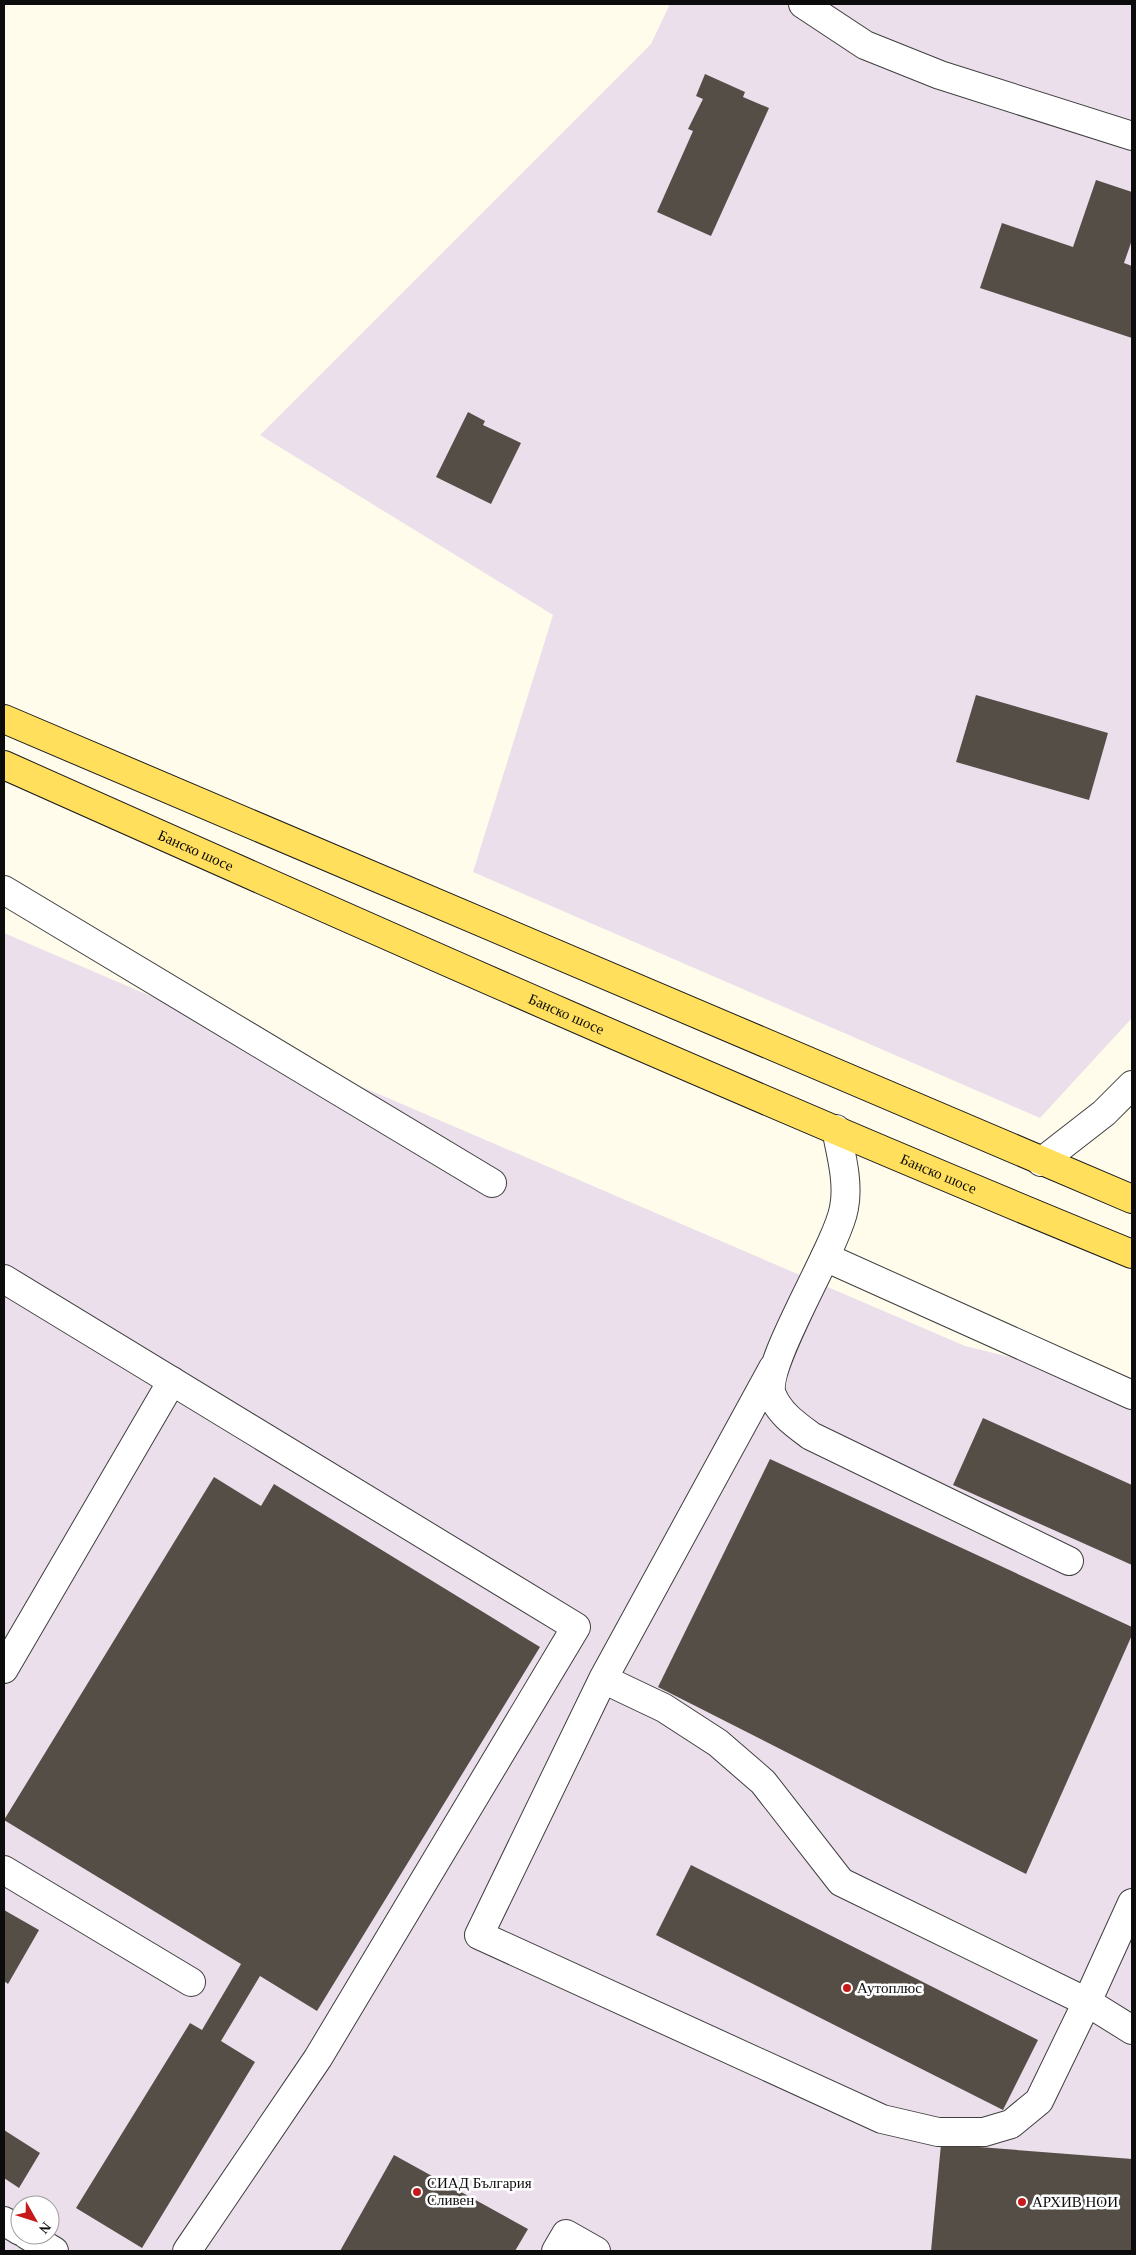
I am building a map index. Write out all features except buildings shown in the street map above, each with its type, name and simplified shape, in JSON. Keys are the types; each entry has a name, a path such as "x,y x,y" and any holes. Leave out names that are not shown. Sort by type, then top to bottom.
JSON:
{"main road":[{"path":"4,719 1041,1162 1132,1199"},
{"name":"Банско шосе","path":"4,765 450,964 1012,1205 1132,1254"},
{"path":"1012,1205 1132,1242"}],"street":[{"path":"803,4 865,45 940,75 1132,136"},
{"path":"4,890 492,1183"},
{"path":"1041,1162 1104,1114 1132,1086"},
{"path":"836,1129 844,1173 844,1208 825,1257 773,1368 603,1679 479,1935 882,2119 938,2132 984,2132 1011,2124 1039,2101 1132,1903"},
{"path":"825,1257 1132,1394"},
{"path":"4,1279 576,1627 318,2058 187,2251"},
{"path":"773,1368 772,1394 786,1418 811,1436 1069,1561"},
{"path":"4,1668 172,1381"},
{"path":"603,1679 664,1708 726,1750 763,1782 841,1882 1087,2002 1132,2030"},
{"path":"4,1870 191,1982"},
{"path":"556,2251 566,2234 596,2251"}],"shaded area":[{"path":"670,4 1132,4 1132,1018 1040,1118 473,872 553,615 260,435 651,44"},
{"path":"4,933 965,1346 1132,1387 1132,2251 4,2251"}],"place":[{"name":"Аутоплюс","path":"847,1988"},
{"name":"СИАД България Сливен","path":"417,2192"},
{"name":"АРХИВ НОИ","path":"1022,2202"}]}
